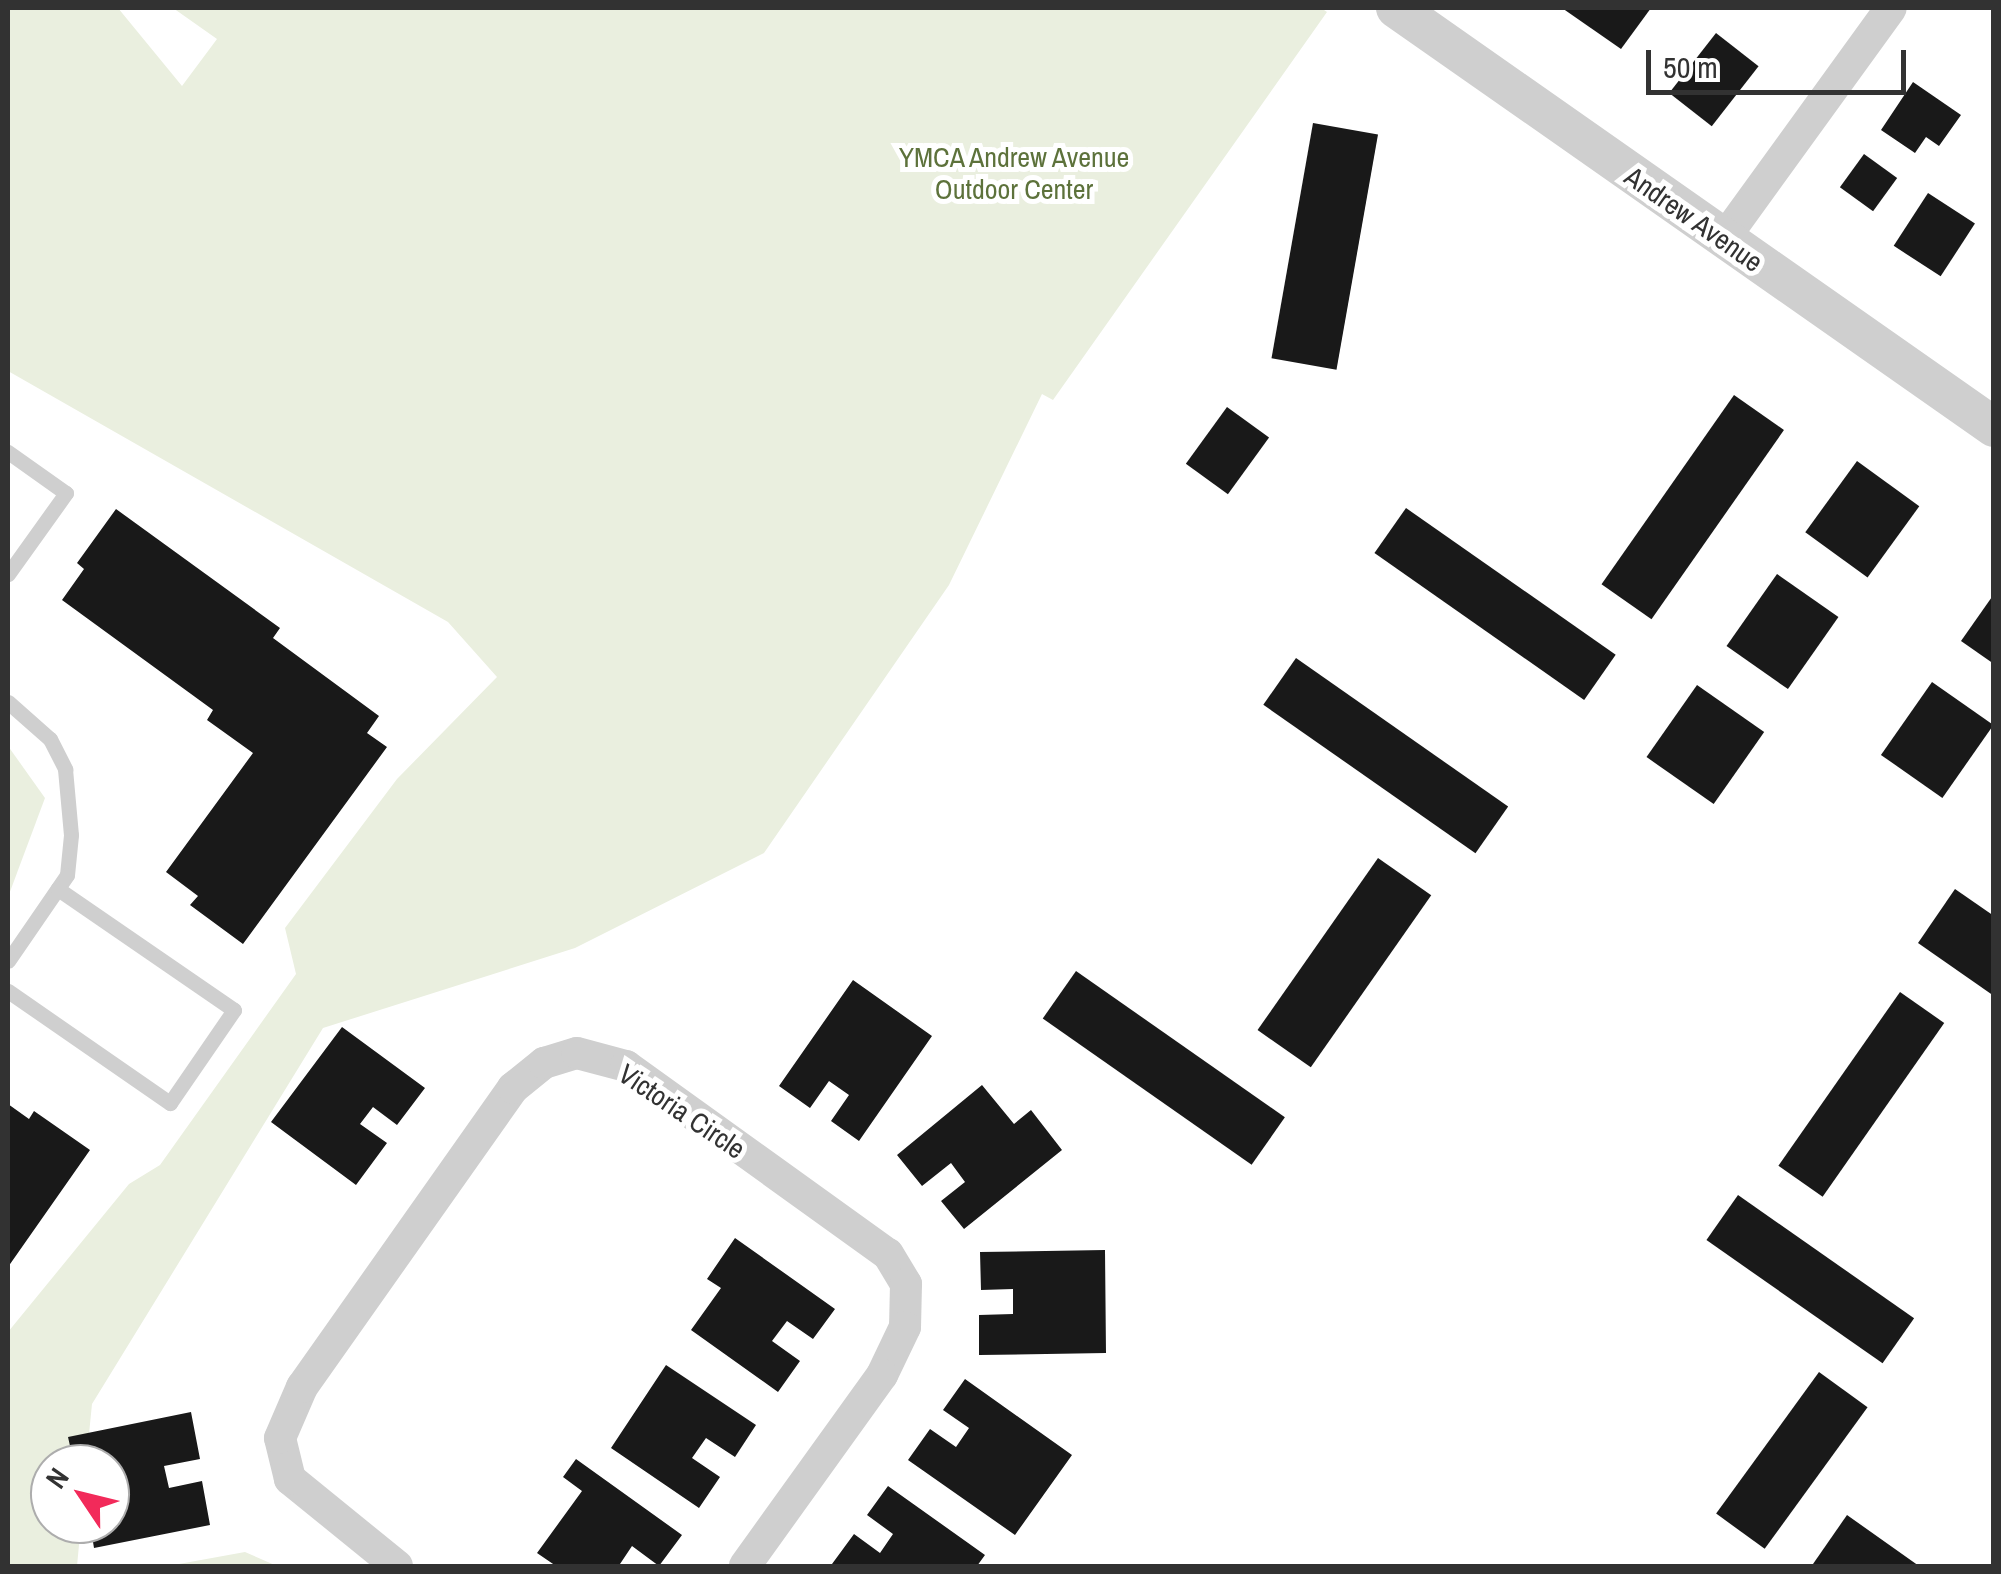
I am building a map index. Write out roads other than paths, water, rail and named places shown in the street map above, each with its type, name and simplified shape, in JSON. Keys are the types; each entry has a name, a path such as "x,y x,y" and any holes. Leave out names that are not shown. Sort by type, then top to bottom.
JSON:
{"street":[{"name":"Andrew Avenue","path":"1396,8 1994,427"},
{"path":"1723,240 1892,8"},
{"name":"Victoria Circle","path":"397,1566 290,1480 280,1438 302,1387 513,1088 544,1064 576,1053 626,1066 888,1254 906,1284 905,1327 882,1375 745,1566"}],"lane":[{"path":"8,452 66,493 8,574"},
{"path":"8,702 50,740 65,769 72,836 67,876 8,961"},
{"path":"8,991 170,1103 234,1010 58,889"}],"park label":[{"name":"YMCA Andrew Avenue Outdoor Center","path":"1014,173"}]}
